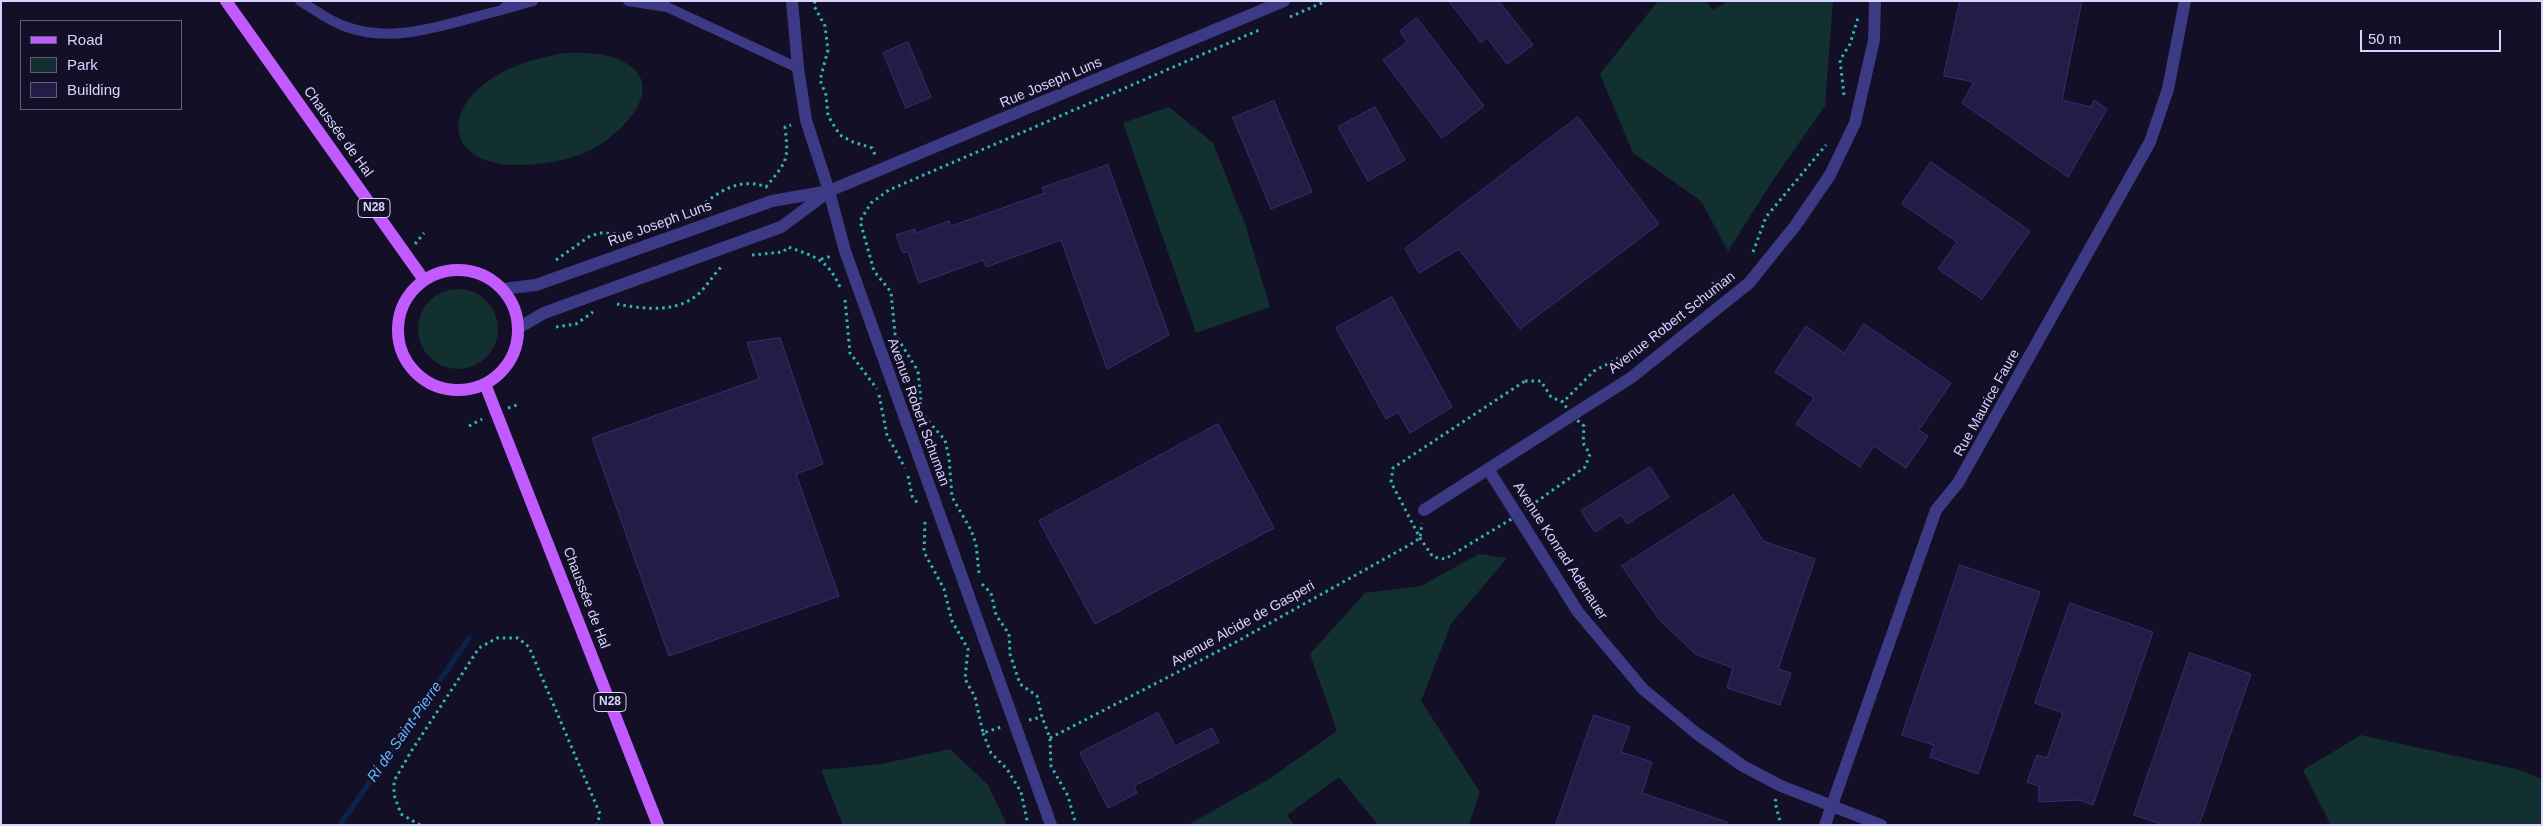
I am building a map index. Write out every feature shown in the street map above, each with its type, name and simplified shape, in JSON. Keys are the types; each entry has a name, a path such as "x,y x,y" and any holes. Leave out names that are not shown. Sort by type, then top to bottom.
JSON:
{"main road":[{"name":"Chaussée de Hal","path":"226,1 424,280"},
{"path":"467,270 481,274 502,289 516,312 518,328 517,343 512,356 500,372 485,384 456,390 438,386 421,377 409,365 401,350 398,330 401,311 410,294 424,280 437,273 467,270"},
{"name":"Chaussée de Hal","path":"485,384 658,825"}],"street":[{"name":"Avenue Robert Schuman","path":"792,1 798,68 809,134 829,192 845,251 1050,825"},
{"name":"Rue Joseph Luns","path":"502,289 536,286 772,200 829,192 1284,1"},
{"name":"Avenue Robert Schuman","path":"1424,510 1632,377 1749,283 1795,226 1830,175 1855,123 1874,40 1875,1"},
{"name":"Rue Maurice Faure","path":"1825,825 1936,510 1958,483 2150,142 2168,89 2185,1"},
{"name":"Rue Joseph Luns","path":"518,328 544,313 781,226 829,192"},
{"name":"Avenue Konrad Adenauer","path":"1488,468 1578,612 1643,689 1696,733 1743,766 1781,786 1881,825"}],"lane":[{"path":"300,1 343,26 375,35 408,33 533,1"},
{"path":"502,10 511,1"},
{"path":"628,1 665,4 798,68"}],"path":[{"path":"815,1 814,6 825,26 828,50 820,80 826,95 828,116 840,135 853,142 872,148 889,190"},
{"path":"1281,21 1326,1"},
{"path":"1844,96 1840,60 1850,44 1858,16"},
{"path":"979,576 974,537 952,497 949,458 944,440 922,414 918,371 895,334 891,292 874,271 860,221 871,203 889,190 1263,29"},
{"path":"647,230 671,213 688,214 695,212 706,200 731,187 749,184 766,187 782,167 788,155 785,127"},
{"path":"1750,260 1766,217 1829,141"},
{"path":"552,263 590,236 600,234 632,234"},
{"path":"744,256 783,252 788,247 821,259 836,280 845,298 850,353 877,389 889,440 906,470 912,496 922,509"},
{"path":"609,304 651,309 678,305 698,295 728,260"},
{"path":"1701,303 1707,296 1712,284 1733,275"},
{"path":"548,328 582,322 597,309"},
{"path":"1564,402 1594,371 1646,345"},
{"name":"Avenue Alcide de Gasperi","path":"1050,738 1236,642 1420,538 1424,510"},
{"path":"925,519 924,552 944,589 952,620 968,649 965,679 975,697 983,733 991,753 1007,768 1021,792 1028,825"},
{"path":"980,581 991,594 996,616 1009,634 1010,654 1020,684 1037,696 1050,738 1051,766 1068,796 1076,825"},
{"path":"420,825 401,814 394,795 394,781 412,750 479,648 497,638 518,638 529,647 600,814 597,825"},
{"path":"983,733 1042,717"}],"green space":[{"path":"1658,1 1706,1 1712,10 1729,1 1833,1 1825,106 1773,180 1728,251 1701,201 1633,153 1600,74"},
{"path":"564,53 606,55 631,66 640,78 643,90 639,104 631,117 619,130 593,149 574,157 545,163 516,165 495,163 479,157 467,148 460,137 458,125 462,111 471,96 487,82 505,71 533,60"},
{"path":"1169,107 1213,143 1245,224 1270,307 1196,333 1123,123"},
{"path":"458,289 473,292 486,301 495,314 498,329 495,344 486,357 473,366 458,369 443,366 430,357 421,344 418,329 421,314 430,301 443,292"},
{"path":"1479,554 1507,558 1451,624 1421,701 1480,792 1469,825 1378,825 1339,777 1287,815 1294,825 1188,825 1269,779 1337,731 1310,654 1365,593 1421,586"},
{"path":"2361,735 2520,770 2542,779 2542,825 2331,825 2303,770"},
{"path":"950,749 988,785 1007,825 843,825 821,770 881,764"}],"building":[{"path":"1449,1 1499,1 1533,45 1507,64 1487,38 1481,42"},
{"path":"1960,1 2082,1 2062,100 2091,107 2094,100 2107,109 2068,177 1962,103 1974,82 1944,76"},
{"path":"1417,18 1484,106 1442,138 1383,60 1407,42 1400,31"},
{"path":"908,42 931,97 906,108 883,53"},
{"path":"1274,101 1312,192 1271,209 1233,118"},
{"path":"1375,107 1405,160 1368,181 1338,127"},
{"path":"1578,117 1659,224 1520,329 1459,249 1419,273 1405,249"},
{"path":"1931,162 2030,231 1982,299 1938,269 1957,242 1902,204"},
{"path":"1108,165 1169,335 1107,369 1061,240 986,267 983,260 919,283 908,252 903,253 896,235 915,229 916,233 949,221 951,226 1045,193 1042,188"},
{"path":"1392,297 1452,407 1410,433 1398,412 1386,419 1336,328"},
{"path":"1864,324 1951,383 1919,430 1928,436 1906,468 1874,446 1860,467 1796,424 1814,398 1775,372 1806,326 1844,353"},
{"path":"780,338 823,464 796,474 839,596 669,656 592,438 759,379 747,343"},
{"path":"1218,424 1274,528 1095,624 1039,521"},
{"path":"1650,467 1669,497 1627,524 1621,515 1595,532 1581,511"},
{"path":"1734,495 1763,541 1815,559 1778,669 1791,673 1780,705 1727,688 1733,668 1695,654 1658,618 1622,566"},
{"path":"1960,565 2040,592 1978,774 1930,757 1934,745 1902,735"},
{"path":"2070,603 2153,632 2093,805 2079,800 2039,802 2039,786 2027,782 2037,755 2047,758 2063,713 2035,703"},
{"path":"2190,653 2251,674 2199,825 2164,825 2134,815"},
{"path":"1158,713 1175,746 1212,728 1219,742 1134,786 1137,793 1108,808 1080,753"},
{"path":"1594,715 1630,727 1621,752 1652,762 1642,793 1727,822 1726,825 1556,825"}],"waterway":[{"name":"Ri de Saint-Pierre","path":"340,825 469,638"}]}
